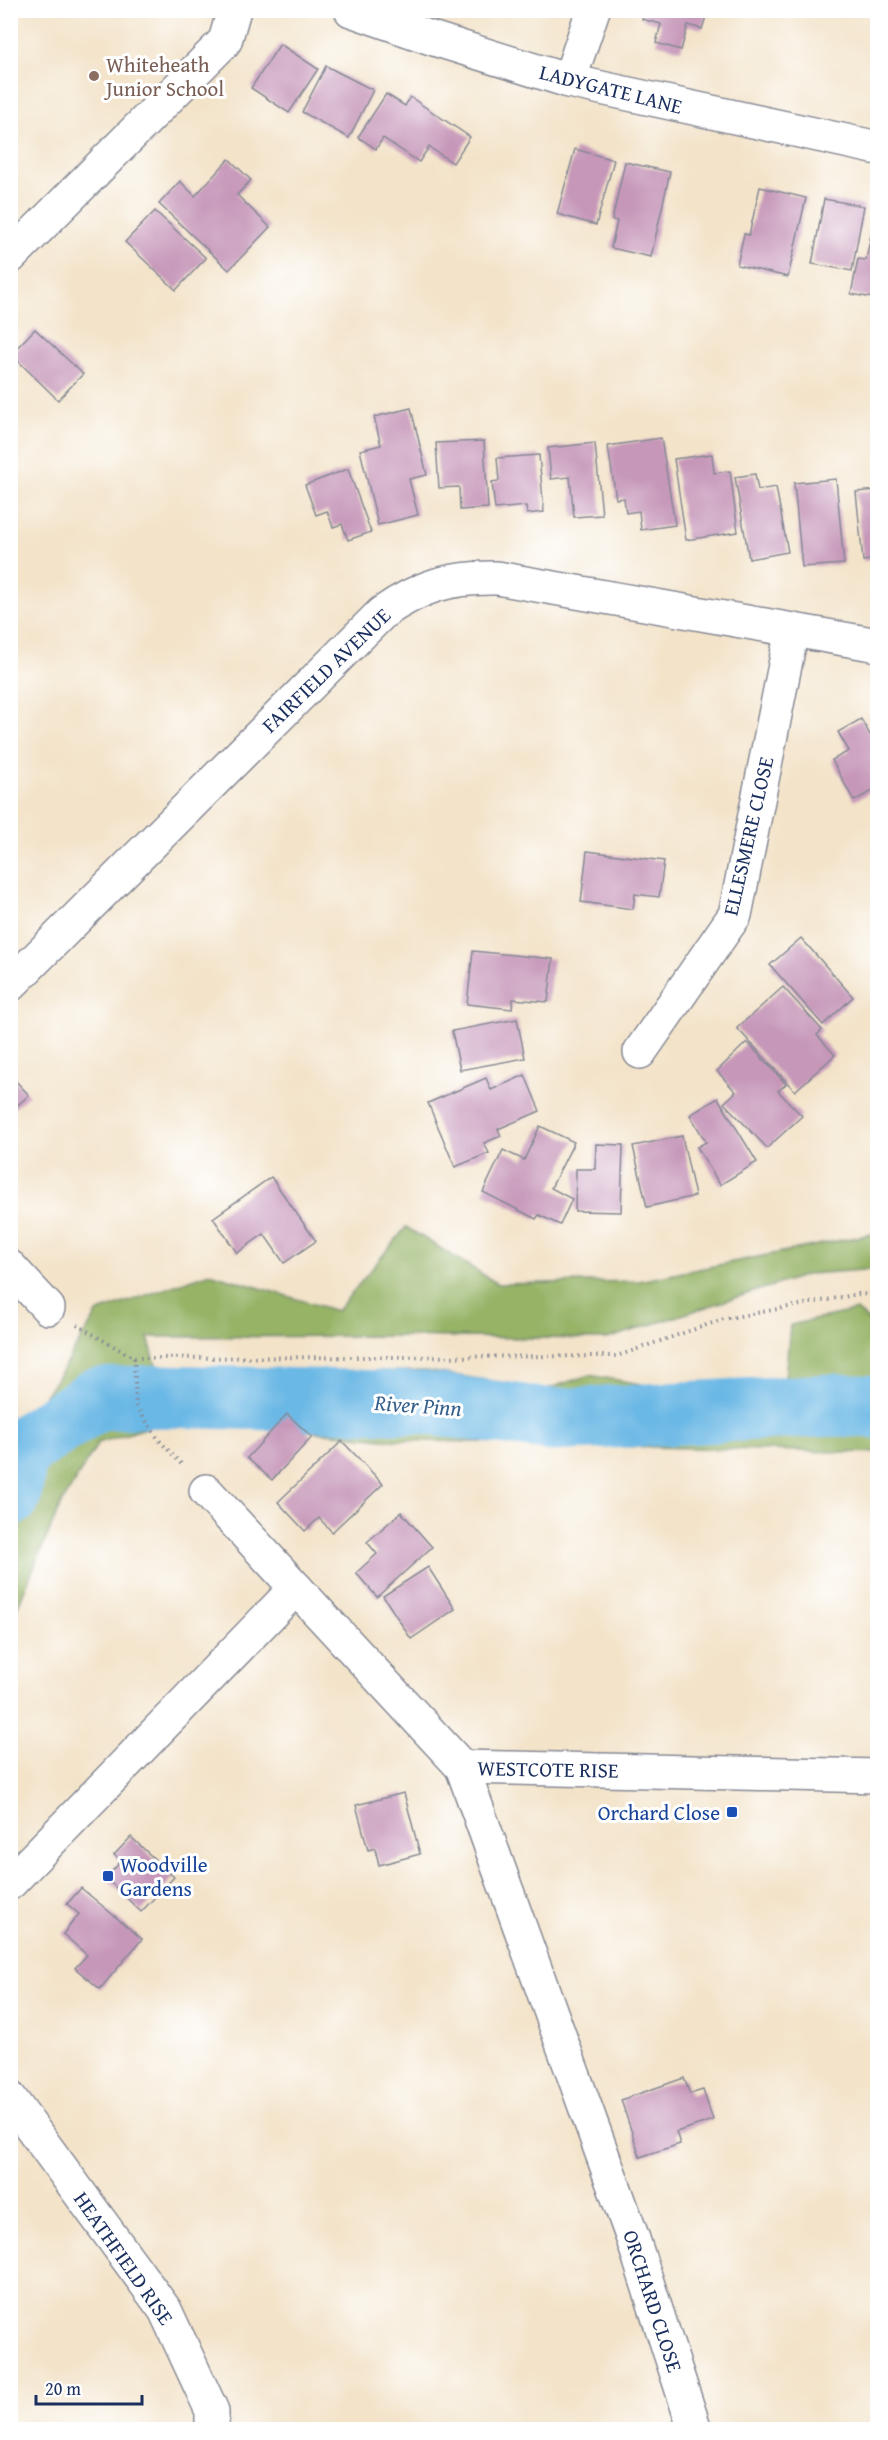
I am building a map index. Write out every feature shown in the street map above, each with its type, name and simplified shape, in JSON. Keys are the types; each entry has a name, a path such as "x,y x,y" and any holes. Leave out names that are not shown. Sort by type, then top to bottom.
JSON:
{"street":[{"path":"10,257 225,41 234,10"},
{"name":"LADYGATE LANE","path":"351,10 431,38 569,81 878,148"},
{"path":"569,81 593,10"},
{"name":"FAIRFIELD AVENUE","path":"10,985 382,613 422,588 446,581 471,578 497,579 878,645"},
{"name":"ELLESMERE CLOSE","path":"640,1052 735,915 792,630"},
{"path":"10,1267 48,1308"},
{"path":"10,1883 296,1588 206,1491"},
{"name":"WESTCOTE RISE","path":"296,1588 462,1767 878,1776"},
{"name":"ORCHARD CLOSE","path":"462,1767 633,2239 695,2430"},
{"name":"HEATHFIELD RISE","path":"10,2098 165,2310 212,2411 212,2430"}],"path":[{"path":"48,1308 134,1358 617,1356 724,1319 859,1294 878,1295"},
{"path":"134,1358 136,1406 159,1440 206,1491"}],"green space":[{"path":"406,1227 498,1284 639,1281 877,1233 877,1269 809,1274 607,1339 392,1336 148,1337 158,1372 426,1371 547,1389 589,1375 687,1392 784,1389 790,1325 857,1310 877,1328 877,1453 392,1440 250,1425 155,1425 98,1443 60,1506 16,1610 11,1616 10,1441 52,1386 98,1312 210,1273 337,1311"}],"building":[{"path":"645,10 708,10 702,29 688,25 681,50 656,43 661,24 642,19"},
{"path":"280,44 318,69 289,113 251,88"},
{"path":"326,66 373,90 349,138 302,112"},
{"path":"386,94 405,106 410,97 470,137 453,163 429,147 419,162 383,138 376,149 358,137"},
{"path":"575,149 614,160 596,225 557,214"},
{"path":"229,159 251,180 237,195 270,227 229,270 159,204 180,181 195,196"},
{"path":"625,162 670,172 651,257 611,248 617,221 612,220"},
{"path":"760,187 806,198 788,277 737,265 744,234 749,235"},
{"path":"824,199 864,206 852,271 812,264"},
{"path":"876,210 878,210 878,299 851,294 858,259 866,260"},
{"path":"155,211 206,258 176,290 125,242"},
{"path":"35,329 83,374 58,400 11,354"},
{"path":"411,408 427,475 409,479 418,515 378,525 360,450 381,445 374,417"},
{"path":"661,438 675,525 641,530 639,511 626,513 624,498 616,499 608,446"},
{"path":"484,441 488,508 460,510 459,487 439,488 436,443"},
{"path":"595,443 602,515 574,517 570,477 551,479 548,448"},
{"path":"712,454 714,473 730,471 738,532 686,540 674,459"},
{"path":"539,455 544,512 527,514 526,506 495,509 492,482 499,481 497,458"},
{"path":"348,469 371,532 348,540 342,524 333,527 327,511 316,515 305,485"},
{"path":"755,474 758,490 776,487 788,552 749,559 735,477"},
{"path":"836,479 844,564 802,567 794,483"},
{"path":"878,490 878,559 863,561 856,492"},
{"path":"861,719 878,749 878,788 854,801 832,760 849,751 838,732"},
{"path":"587,851 664,861 659,897 635,894 633,909 581,902"},
{"path":"801,938 853,997 823,1025 770,965"},
{"path":"473,951 553,959 548,1002 513,999 512,1009 467,1004"},
{"path":"783,987 822,1030 817,1035 835,1055 795,1091 737,1028"},
{"path":"517,1019 525,1058 460,1070 452,1031"},
{"path":"747,1042 786,1084 778,1091 802,1116 767,1148 724,1103 736,1092 717,1071"},
{"path":"10,1075 29,1095 10,1112"},
{"path":"525,1075 540,1111 498,1129 501,1136 484,1143 489,1153 455,1167 428,1103 486,1078 491,1090"},
{"path":"718,1098 757,1162 720,1185 697,1147 706,1142 690,1115"},
{"path":"540,1126 574,1142 551,1188 572,1199 560,1225 539,1215 536,1219 483,1192 503,1150 524,1160"},
{"path":"682,1136 695,1196 647,1207 633,1146"},
{"path":"596,1144 623,1145 621,1212 575,1211 576,1169 595,1169"},
{"path":"271,1177 316,1241 284,1263 264,1234 237,1253 213,1218"},
{"path":"287,1414 312,1437 272,1480 247,1458"},
{"path":"342,1441 383,1484 332,1532 319,1518 305,1531 278,1502"},
{"path":"401,1512 432,1547 377,1597 356,1573 377,1554 367,1542"},
{"path":"428,1567 455,1609 411,1639 383,1596"},
{"path":"404,1793 420,1854 379,1865 375,1848 368,1850 356,1805"},
{"path":"131,1837 174,1877 141,1912 106,1878 121,1861 114,1855"},
{"path":"81,1888 142,1939 100,1989 75,1968 87,1955 63,1934 79,1914 67,1904"},
{"path":"684,2078 690,2094 703,2090 713,2120 676,2132 680,2144 640,2157 621,2100"}],"waterway":[{"name":"River Pinn","path":"10,1495 17,1451 97,1399 161,1396 425,1403 553,1420 834,1405 878,1407"}],"place":[{"name":"Whiteheath Junior School","path":"94,76"},
{"name":"Orchard Close","path":"732,1812"},
{"name":"Woodville Gardens","path":"108,1876"}]}
